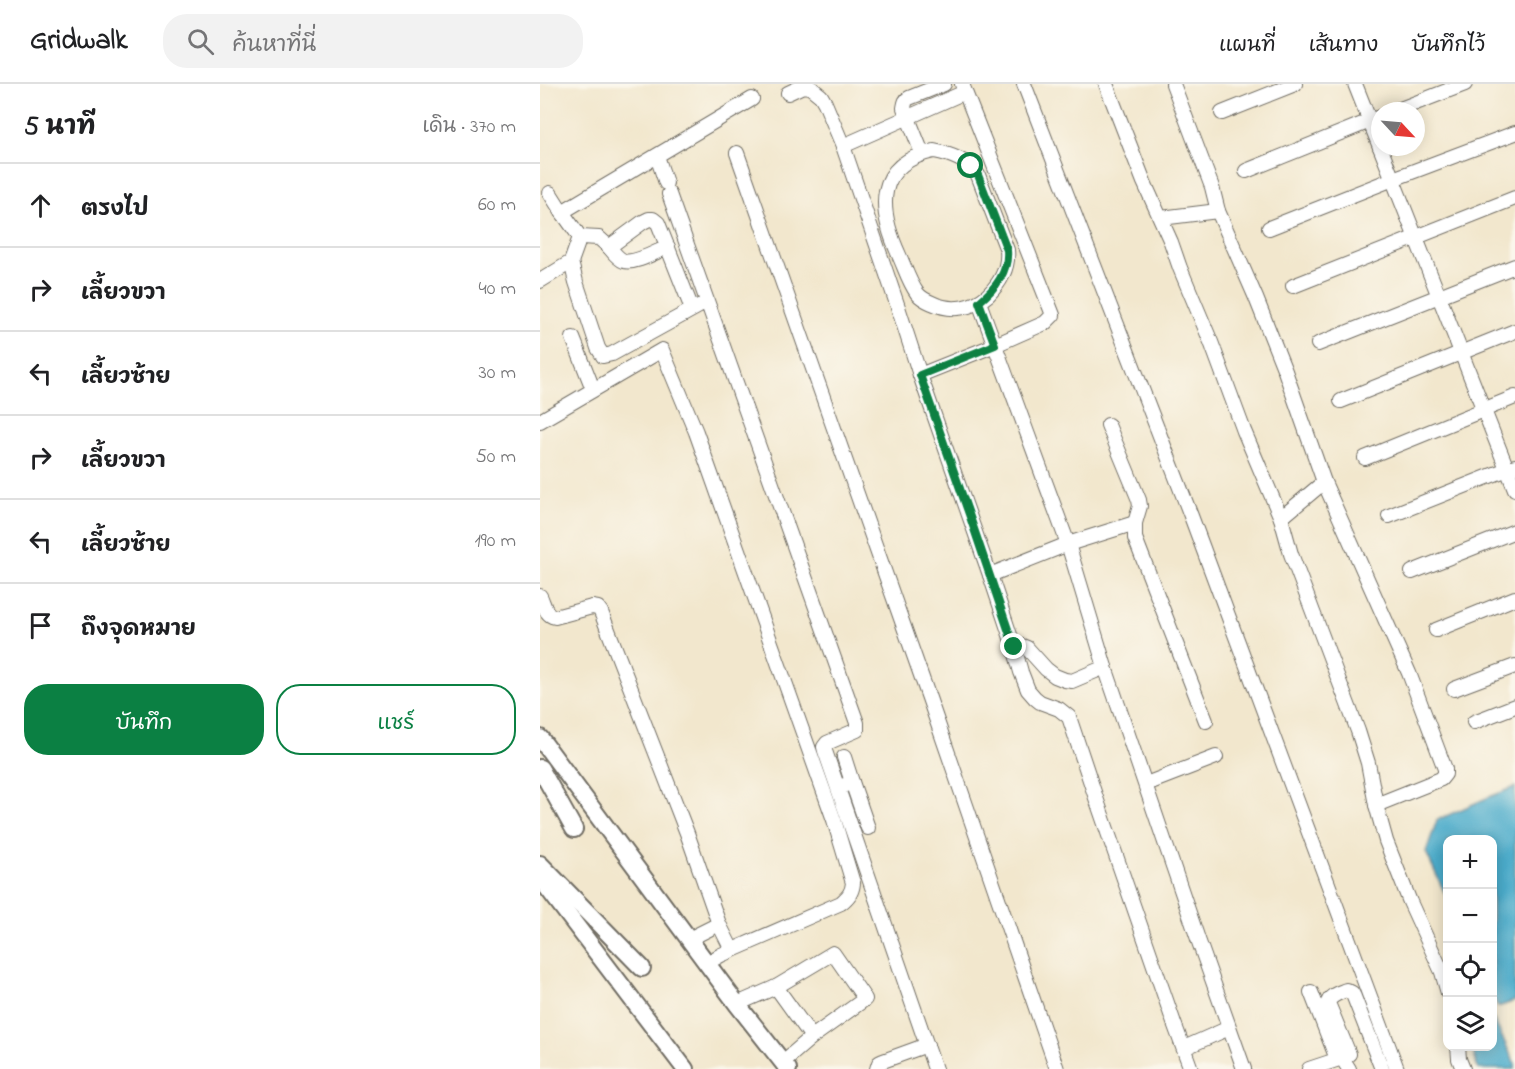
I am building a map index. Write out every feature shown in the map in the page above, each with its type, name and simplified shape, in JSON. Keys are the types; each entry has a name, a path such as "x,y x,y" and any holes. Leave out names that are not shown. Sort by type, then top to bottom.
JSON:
{"main road":[{"path":"540,738 737,1004 785,1065"},
{"path":"540,768 574,829"},
{"path":"540,864 642,968"},
{"path":"540,878 686,1069"}],"street":[{"path":"922,153 904,108 907,100 944,84"},
{"path":"1024,84 1191,516 1397,1069"},
{"path":"1106,84 1281,518 1291,554 1358,731 1386,841 1443,976"},
{"path":"1173,84 1209,178 1218,211 1285,370 1324,482 1404,663 1445,769 1442,779 1376,806"},
{"path":"1222,113 1295,84"},
{"path":"1355,84 1371,112"},
{"path":"1418,102 1465,84"},
{"path":"788,93 803,86 810,87 821,96 843,146 1021,672 1031,695 1069,717 1191,1069"},
{"path":"843,146 908,118 964,88 1053,312 1052,318 1045,323 920,375"},
{"path":"562,212 752,99"},
{"path":"1246,171 1371,121"},
{"path":"1269,228 1393,178 1515,133"},
{"path":"934,151 948,154 971,166 978,175 1007,250 1008,260 997,286 979,302 964,307 948,309 927,301 919,295 894,244 885,214 884,201 890,180 899,167 922,153 934,151"},
{"path":"737,153 1057,1069"},
{"path":"657,156 857,723 857,730 827,743 824,747 935,1069"},
{"path":"1384,156 1484,410 1511,467 1515,489"},
{"path":"550,193 580,237"},
{"path":"1293,286 1515,198"},
{"path":"1161,218 1218,211"},
{"path":"609,247 642,222 653,219 658,223 692,309"},
{"path":"580,237 571,262 598,348 603,356 612,354 708,302"},
{"path":"580,237 599,238 625,261 637,260 668,247"},
{"path":"540,281 571,262"},
{"path":"1318,345 1515,266"},
{"path":"979,302 1068,544 1105,667 1244,1069"},
{"path":"654,330 708,465 834,820 853,883 852,892 841,903 707,963"},
{"path":"1341,401 1515,331"},
{"path":"573,338 593,389"},
{"path":"540,421 662,350"},
{"path":"1365,458 1515,397"},
{"path":"1108,424 1139,500 1135,538 1206,721"},
{"path":"1389,516 1511,467"},
{"path":"1281,518 1324,482"},
{"path":"990,575 1068,544 1135,523"},
{"path":"1412,572 1515,531"},
{"path":"540,596 547,613 552,617 592,607 601,612 687,833 719,924 732,950"},
{"path":"1436,630 1515,598"},
{"path":"1014,647 1028,648 1046,669 1065,680 1072,681 1105,667"},
{"path":"1454,689 1515,666"},
{"path":"1474,722 1515,706"},
{"path":"844,757 868,828"},
{"path":"1146,784 1216,757"},
{"path":"838,787 852,782"},
{"path":"689,939 719,924"},
{"path":"737,1004 776,987 833,953 865,999 812,1036 785,1065"},
{"path":"776,987 812,1036"},
{"path":"1345,1058 1328,1003 1332,996 1346,990 1354,997 1382,1069"},
{"path":"1311,993 1345,1058 1355,1069"},
{"path":"1184,1048 1229,1028"},
{"path":"1309,1069 1345,1058 1371,1041"},
{"path":"877,1069 883,1061 927,1045"},
{"path":"1459,1051 1463,1069"}],"water":[{"path":"1515,787 1515,1001 1498,1007 1497,835 1443,835 1443,889 1426,852 1437,820"},
{"path":"1497,1026 1515,1064 1515,1069 1478,1069 1473,1051 1497,1051"}],"route":[{"path":"971,166 978,175 1007,250 1008,260 997,286 979,302 995,345 920,375 1014,647"}]}
